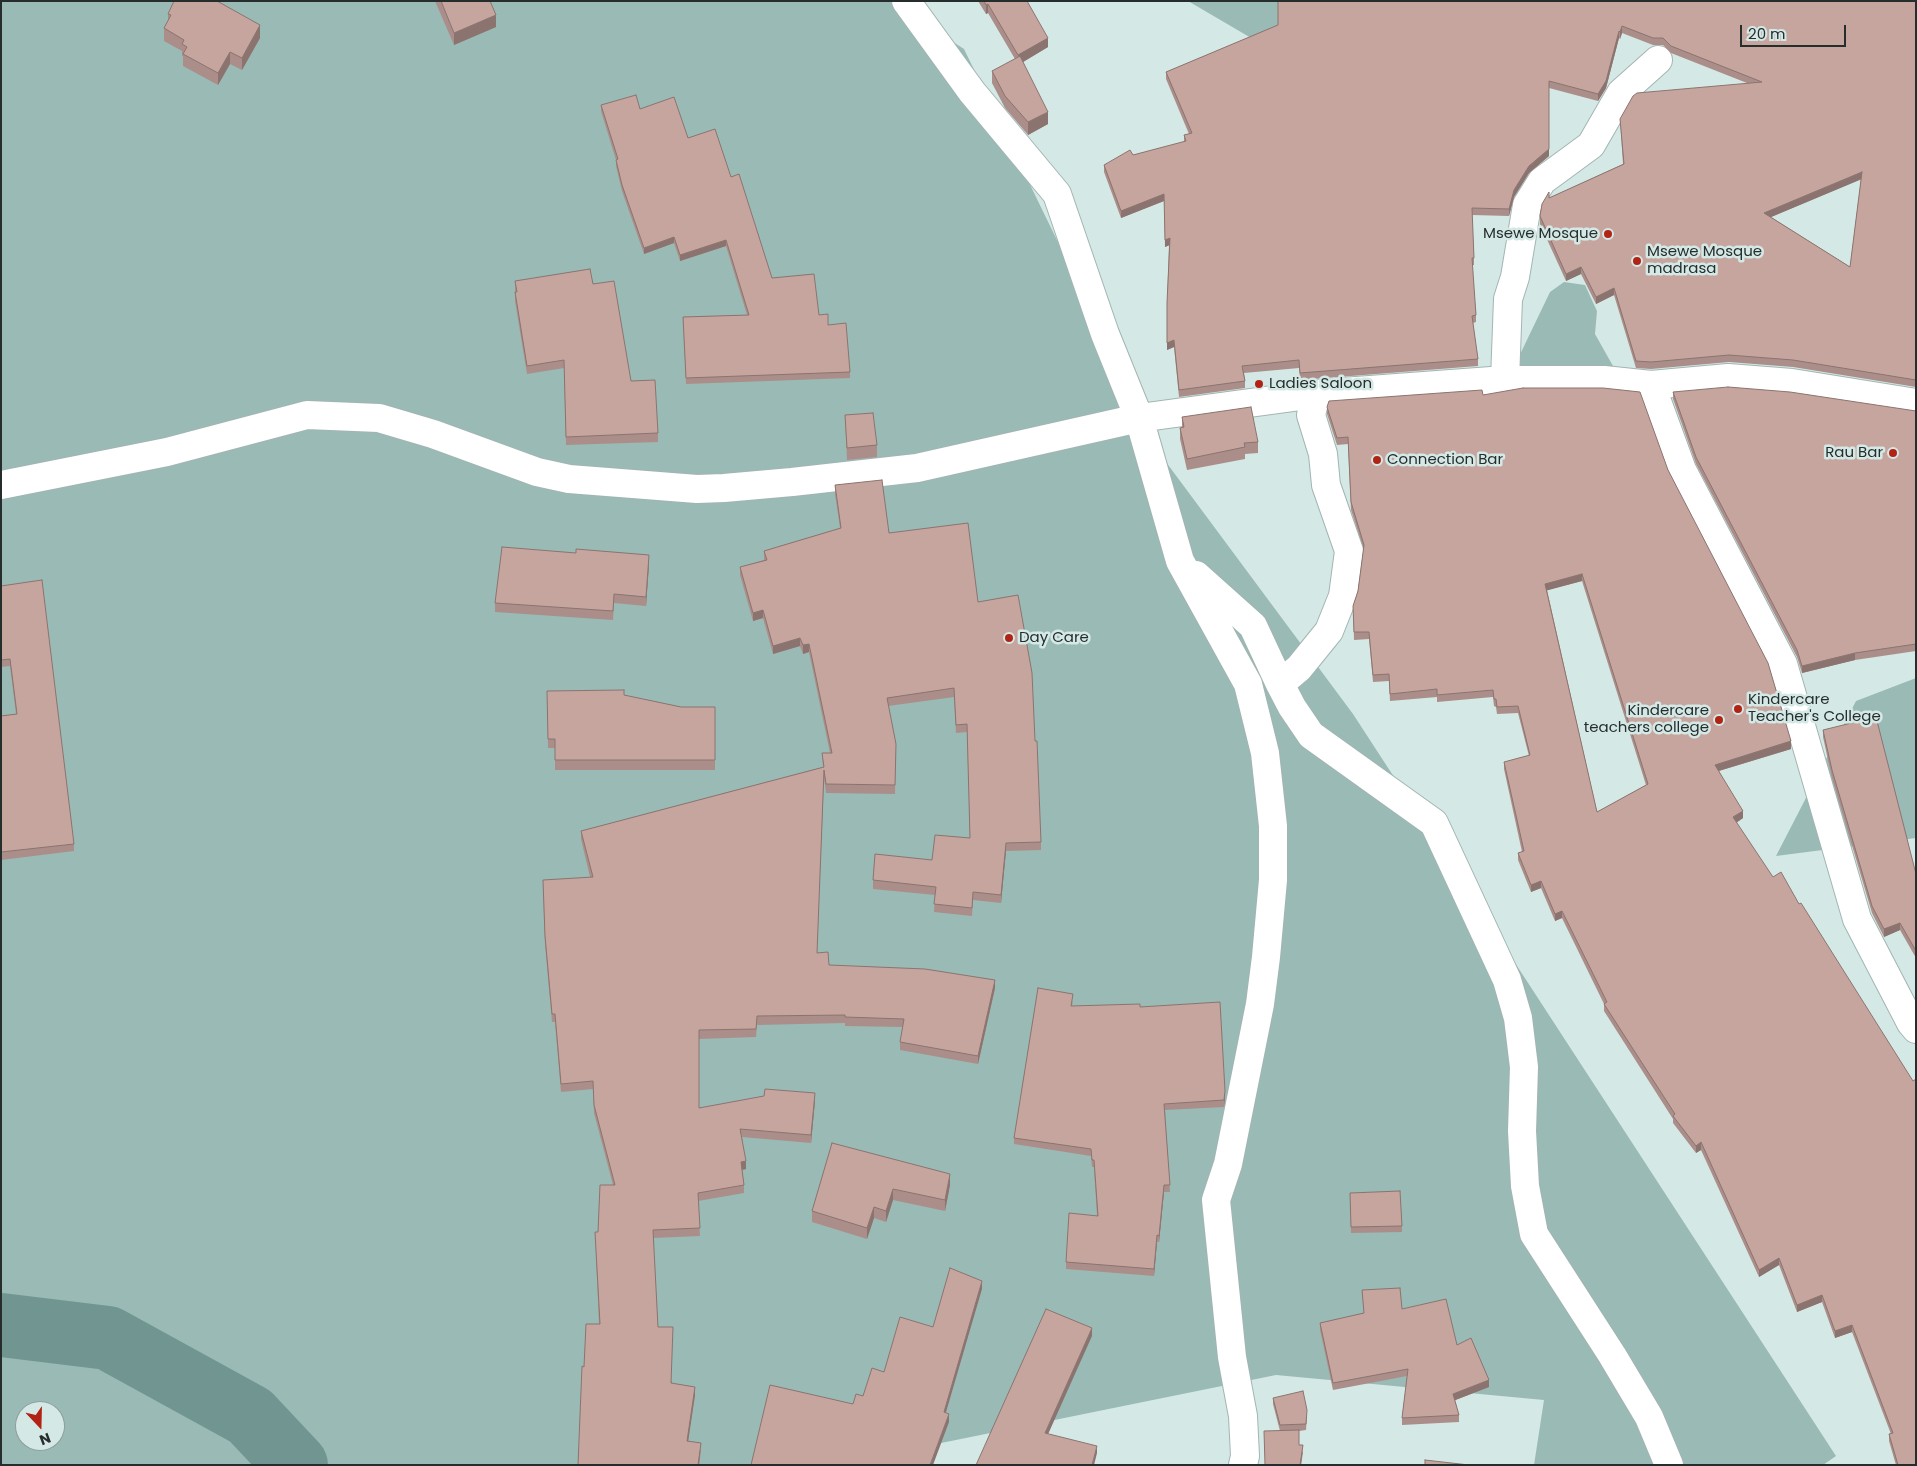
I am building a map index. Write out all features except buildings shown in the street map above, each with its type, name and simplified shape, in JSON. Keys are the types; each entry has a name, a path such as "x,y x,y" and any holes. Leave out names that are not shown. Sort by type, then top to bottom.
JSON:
{"street":[{"path":"906,1 972,92 1057,194 1105,334 1139,418 1180,561 1248,684 1265,753 1274,826 1273,880 1260,1004 1228,1164 1216,1200 1232,1357 1243,1416 1245,1456 1243,1465"},
{"path":"1504,380 1508,299 1515,276 1527,205 1542,181 1591,145 1621,93 1658,60"},
{"path":"1,485 167,452 307,415 379,418 433,434 537,472 569,479 696,489 917,468 1139,418 1316,394 1504,380 1604,380 1652,384 1737,379 1792,383 1916,402"},
{"path":"1652,384 1682,470 1783,664 1856,919 1911,1024 1916,1029"},
{"path":"1280,684 1299,668 1329,631 1344,596 1350,551 1326,486 1323,454 1311,415 1316,394"},
{"path":"1180,561 1253,626 1292,707 1312,735 1434,823 1506,980 1518,1018 1524,1067 1522,1131 1524,1186 1534,1234 1612,1355 1649,1417 1669,1465"}],"shaded area":[{"path":"1,1 889,1 964,49 1163,458 1353,714 1836,1456 1823,1465 1534,1465 1544,1400 1276,1375 887,1454 874,1465 1,1465"},
{"path":"1188,1 1323,1 1304,69"},
{"path":"1564,282 1585,285 1597,311 1595,334 1622,382 1513,369 1550,292"},
{"path":"1916,678 1916,838 1776,856 1856,701"}],"waterway":[{"path":"1,1325 108,1338 250,1416 296,1465"}],"place":[{"name":"Msewe Mosque","path":"1608,234"},
{"name":"Msewe Mosque madrasa","path":"1637,261"},
{"name":"Ladies Saloon","path":"1259,384"},
{"name":"Rau Bar","path":"1893,453"},
{"name":"Connection Bar","path":"1377,460"},
{"name":"Day Care","path":"1009,638"},
{"name":"Kindercare Teacher's College","path":"1738,709"},
{"name":"Kindercare teachers college","path":"1719,720"}]}
